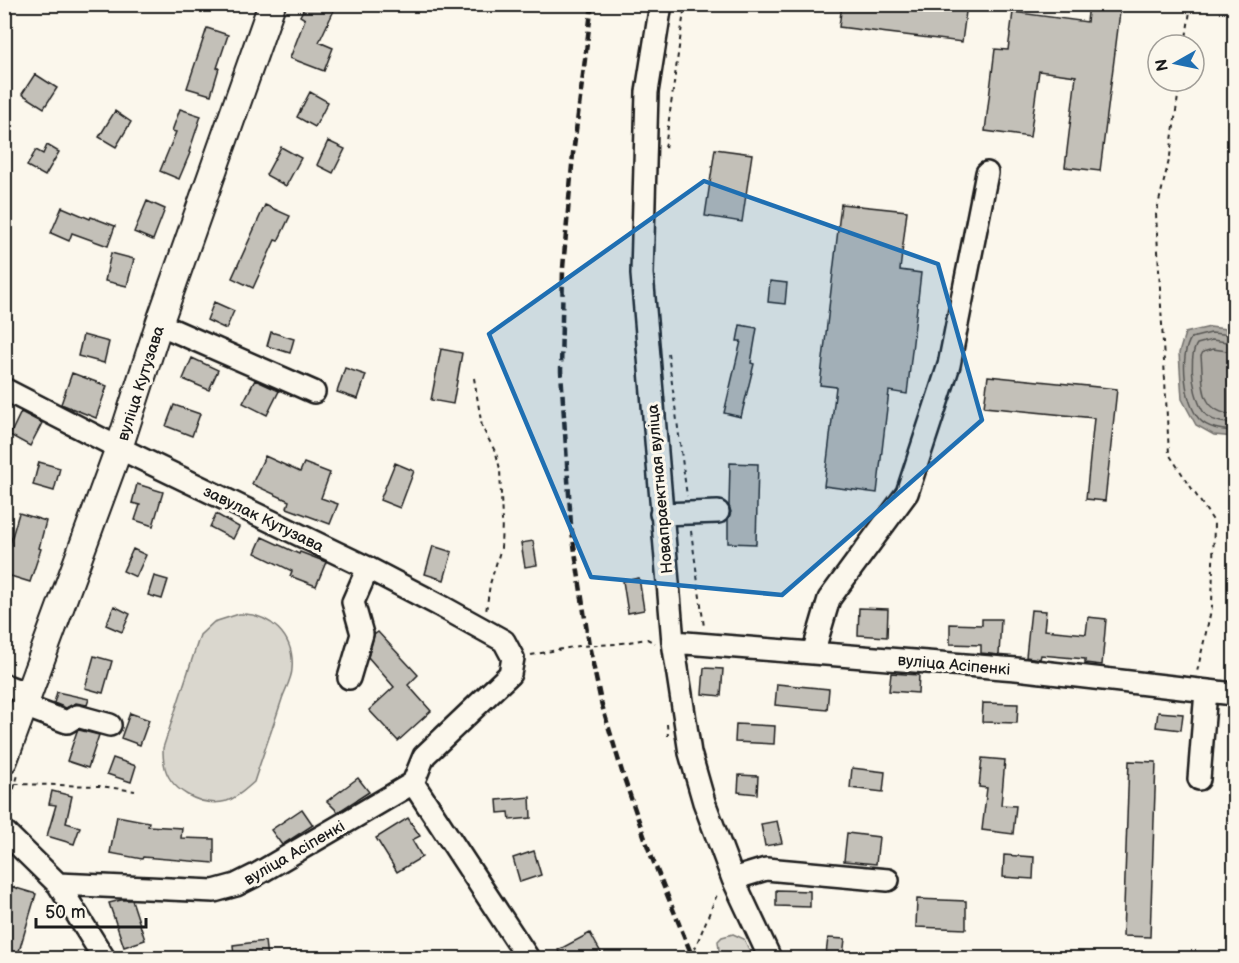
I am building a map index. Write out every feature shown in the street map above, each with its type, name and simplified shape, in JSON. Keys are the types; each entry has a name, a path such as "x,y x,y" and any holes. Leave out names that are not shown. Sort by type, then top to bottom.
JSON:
{"main road":[{"name":"вуліца Кутузава","path":"4,760 119,448 159,324 272,4"}],"street":[{"name":"Новапраектная вуліца","path":"661,4 647,92 642,274 661,514 665,643 690,753 704,802 733,879 770,958"},
{"path":"813,653 829,599 907,493 949,365 987,173"},
{"path":"159,324 314,392"},
{"name":"завулак Кутузава","path":"4,389 119,448 368,568 504,641 513,658"},
{"path":"661,514 718,512"},
{"path":"349,678 362,634 353,602 368,568"},
{"name":"вуліца Асіпенкі","path":"665,643 706,644 1016,669 1234,694"},
{"path":"513,658 510,674 424,756 413,783 528,958"},
{"path":"4,685 67,722 77,716 110,725"},
{"path":"1200,690 1200,779"},
{"name":"вуліца Асіпенкі","path":"58,884 214,891 236,885 413,783"},
{"path":"4,831 58,884 104,958"},
{"path":"733,879 766,868 888,880"}],"path":[{"path":"664,153 685,4"},
{"path":"1187,33 1191,4"},
{"path":"1178,93 1170,156 1156,214 1169,454 1214,522 1212,606 1200,690"},
{"path":"667,349 706,644"},
{"path":"474,378 482,427 496,453 500,469 502,521 501,548 490,584 483,629"},
{"path":"513,658 578,646 616,645 646,639 665,643"},
{"path":"4,779 15,784 100,786 135,791"},
{"path":"691,958 721,884 733,879"}],"highlighted area":[{"path":"704,181 938,264 982,420 782,595 591,577 489,334"}],"shaded area":[{"path":"239,614 261,618 278,629 289,646 292,673 254,782 231,800 207,802 187,795 172,781 164,763 163,748 200,635 214,622"},
{"path":"733,934 744,939 753,958 724,958 719,950 718,941 722,937"}],"water":[{"path":"1210,327 1234,330 1234,437 1214,435 1196,425 1182,399 1179,353 1185,333"}],"building":[{"path":"306,4 337,4 319,42 333,48 324,71 290,58 305,19 300,16"},
{"path":"842,4 967,4 962,42 839,27"},
{"path":"1089,4 1121,4 1100,171 1065,167 1076,76 1039,71 1030,137 985,131 995,49 1008,50 1013,12 1087,22"},
{"path":"207,28 228,35 211,95 187,88"},
{"path":"35,74 57,88 44,108 22,94"},
{"path":"310,92 328,102 315,127 297,117"},
{"path":"180,109 201,116 190,153 179,179 160,171 176,132 172,131"},
{"path":"115,111 131,122 116,147 99,137"},
{"path":"328,141 345,149 333,173 317,165"},
{"path":"47,145 59,152 45,176 27,166 36,150 43,154"},
{"path":"281,147 301,158 286,186 266,175"},
{"path":"715,149 752,154 742,222 705,216"},
{"path":"147,201 165,209 153,240 134,232"},
{"path":"841,204 907,211 900,270 921,273 907,394 889,391 877,493 824,486 836,387 820,385"},
{"path":"265,205 290,216 278,241 275,240 253,288 232,278"},
{"path":"62,207 90,219 91,217 115,226 108,246 72,233 69,241 51,233"},
{"path":"111,253 134,259 127,286 105,281"},
{"path":"770,281 787,283 785,304 768,302"},
{"path":"214,302 234,311 226,329 207,320"},
{"path":"740,325 757,328 751,363 754,364 741,417 724,413 741,341 737,341"},
{"path":"271,332 294,339 290,353 267,346"},
{"path":"83,335 109,342 104,363 78,356"},
{"path":"441,349 462,353 453,404 431,400"},
{"path":"192,358 218,370 209,390 183,379"},
{"path":"345,368 366,375 358,399 337,392"},
{"path":"72,373 107,386 96,418 61,404"},
{"path":"988,376 1117,389 1105,501 1086,499 1094,418 984,407"},
{"path":"255,380 279,391 267,415 243,403"},
{"path":"174,405 200,414 192,436 166,426"},
{"path":"21,412 42,423 30,446 10,435"},
{"path":"265,456 300,472 304,463 330,473 321,498 338,504 330,524 287,508 289,501 252,484"},
{"path":"39,462 60,468 54,491 33,485"},
{"path":"395,463 414,471 400,508 380,500"},
{"path":"730,463 758,464 756,544 728,543 728,519 731,512 729,506"},
{"path":"137,484 163,492 153,526 135,520 140,505 132,503"},
{"path":"19,513 46,521 39,548 41,549 30,582 4,574 4,564"},
{"path":"216,514 239,527 233,539 210,527"},
{"path":"262,537 299,554 300,552 326,562 316,586 290,576 292,571 255,553"},
{"path":"533,541 537,565 525,567 521,543"},
{"path":"433,546 452,552 444,580 425,574"},
{"path":"133,549 146,555 136,577 123,571"},
{"path":"154,576 168,580 162,599 148,595"},
{"path":"639,578 644,610 628,613 623,581"},
{"path":"114,606 130,614 122,632 106,625"},
{"path":"859,608 888,609 887,637 858,635"},
{"path":"1031,610 1046,611 1044,630 1086,634 1088,617 1106,619 1102,665 1085,663 1085,659 1041,655 1040,659 1026,657"},
{"path":"982,619 1001,619 999,655 981,653 981,645 950,644 950,624 982,625"},
{"path":"378,632 418,675 408,685 431,711 398,741 369,710 394,687 368,657 374,635"},
{"path":"94,656 112,661 103,693 85,688"},
{"path":"704,668 723,669 721,696 702,694"},
{"path":"891,673 919,675 918,693 889,691"},
{"path":"777,684 829,689 827,710 775,705"},
{"path":"57,692 89,699 87,705 76,703 66,708 54,703"},
{"path":"983,703 1018,704 1017,723 982,722"},
{"path":"1158,712 1183,714 1181,730 1156,727"},
{"path":"130,713 149,720 140,745 121,738"},
{"path":"736,724 775,726 774,744 735,742"},
{"path":"79,730 99,735 88,768 67,761"},
{"path":"113,758 136,766 131,782 107,774"},
{"path":"982,758 1005,760 1001,805 1016,806 1013,834 982,830 987,788 979,787"},
{"path":"1129,761 1156,762 1150,937 1123,936"},
{"path":"852,768 885,772 883,792 850,788"},
{"path":"739,775 758,776 757,794 738,792"},
{"path":"358,778 369,792 338,812 327,801"},
{"path":"52,791 72,796 66,823 80,827 74,844 47,836 56,805 49,804"},
{"path":"530,797 531,818 510,820 509,812 498,813 497,800"},
{"path":"302,809 313,825 282,845 271,830"},
{"path":"117,816 149,822 148,826 182,828 181,838 214,839 214,863 143,857 142,859 110,853"},
{"path":"408,818 420,836 412,840 422,857 397,872 376,838"},
{"path":"777,821 782,843 765,846 761,824"},
{"path":"847,833 879,837 876,864 844,861"},
{"path":"534,851 541,875 520,882 513,858"},
{"path":"1004,855 1034,857 1033,879 1003,877"},
{"path":"6,885 36,894 17,958 4,958 4,891"},
{"path":"776,890 810,891 810,907 776,906"},
{"path":"917,899 966,901 966,929 916,927"},
{"path":"132,900 145,940 124,947 109,903"},
{"path":"590,933 604,958 562,958 558,950"},
{"path":"828,938 845,939 843,956 826,954"},
{"path":"265,941 267,958 234,958 233,945"}],"railway":[{"path":"592,4 573,154 563,268 561,371 571,525 589,645 601,702 650,853 693,958"}]}
